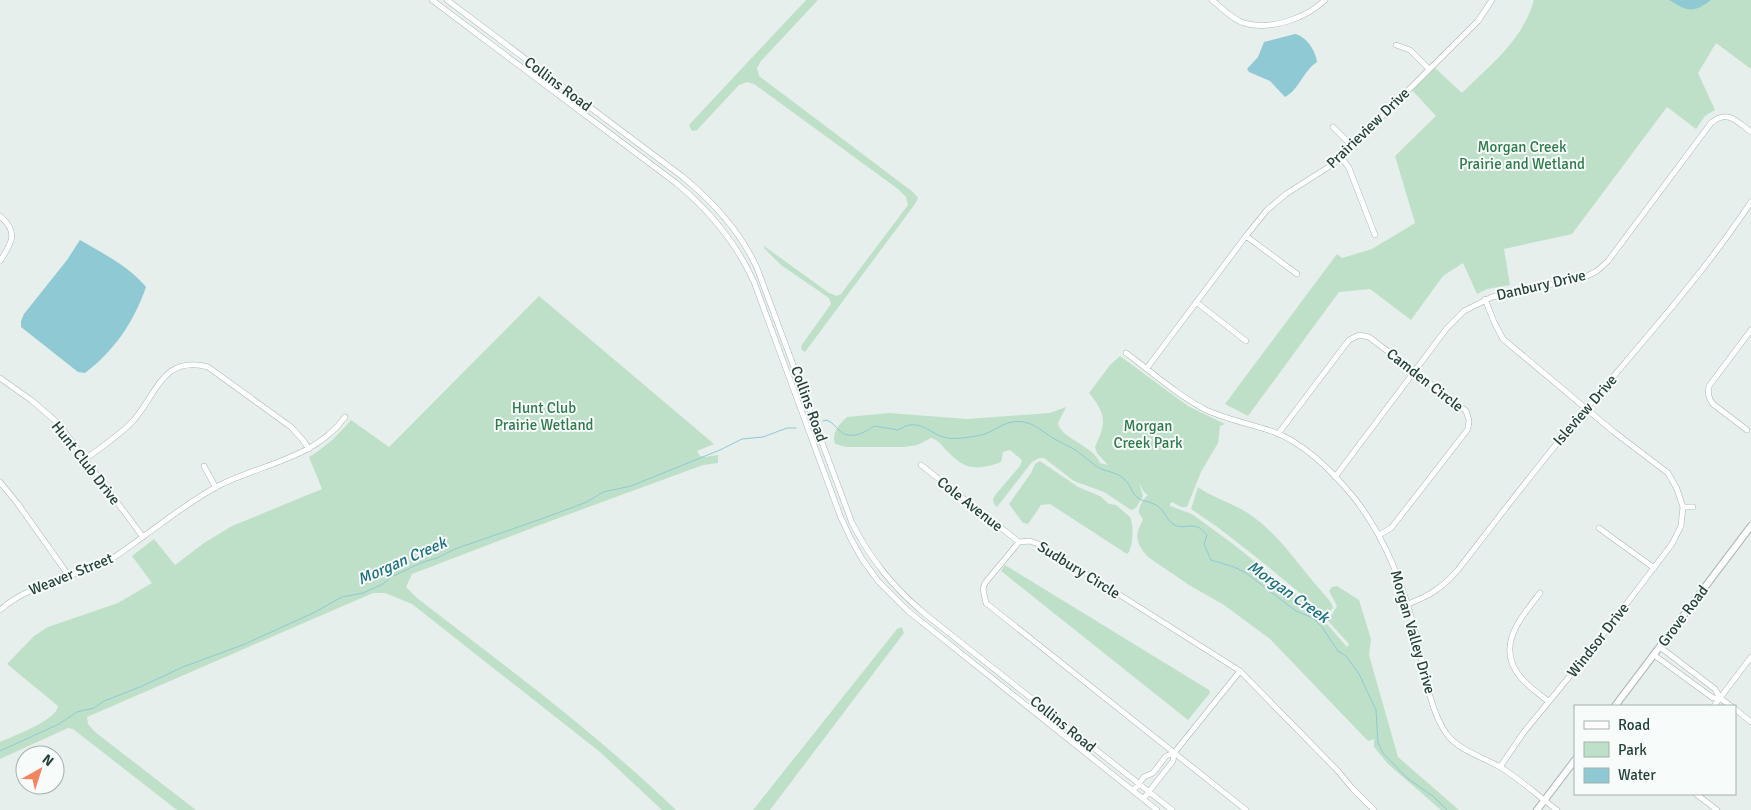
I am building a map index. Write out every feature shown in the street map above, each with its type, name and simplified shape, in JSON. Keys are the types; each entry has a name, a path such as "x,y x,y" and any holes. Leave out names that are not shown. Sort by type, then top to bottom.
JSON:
{"street":[{"name":"Collins Road","path":"432,0 676,183 719,224 740,254 754,282 841,518 862,559 878,581 908,611 1157,810"},
{"name":"Collins Road","path":"447,0 683,177 718,208 741,238 758,268 852,523 869,555 886,577 908,600 1172,810"},
{"path":"1212,0 1243,23 1258,26 1302,17 1316,9 1325,0"},
{"name":"Prairieview Drive","path":"1147,368 1246,236 1276,202 1341,157 1478,21 1492,0"},
{"path":"1396,45 1410,50 1430,69"},
{"name":"Danbury Drive","path":"1335,477 1451,323 1464,311 1485,299 1585,276 1598,271 1613,255 1710,123 1718,118 1730,117 1751,132"},
{"path":"1333,126 1352,146"},
{"path":"1341,157 1349,168 1375,235"},
{"name":"Isleview Drive","path":"1408,604 1427,597 1439,589 1458,571 1539,465 1656,328 1702,270 1751,202"},
{"path":"0,216 10,227 12,236 10,247 0,260"},
{"path":"1246,236 1296,274"},
{"name":"Windsor Drive","path":"1485,299 1503,338 1586,408 1668,473 1677,489 1683,507 1678,535 1592,650 1548,701 1500,767"},
{"path":"1196,302 1246,341"},
{"path":"1747,430 1713,404 1709,399 1708,393 1709,386 1751,330"},
{"name":"Camden Circle","path":"1278,434 1349,340 1358,335 1369,336 1466,411 1469,420 1468,428 1391,528 1379,536"},
{"name":"Morgan Valley Drive","path":"1126,353 1181,395 1229,420 1278,434 1304,450 1335,477 1355,499 1379,536 1396,570 1408,604 1440,723 1451,739 1459,745 1500,767 1557,810"},
{"path":"85,459 134,420 163,379 171,371 187,364 208,367 291,427 302,438 309,449"},
{"name":"Hunt Club Drive","path":"0,378 31,400 58,423 143,537"},
{"name":"Weaver Street","path":"0,610 20,595 112,559 185,506 216,488 257,469 309,449 333,432 345,417"},
{"name":"Cole Avenue","path":"921,465 1019,542"},
{"path":"204,466 216,488"},
{"path":"0,482 69,576"},
{"path":"1683,507 1693,507"},
{"name":"Grove Road","path":"1616,705 1751,526"},
{"path":"1599,528 1654,568"},
{"name":"Sudbury Circle","path":"1246,810 986,603 983,589 985,582 1019,542 1030,541 1040,545 1240,671 1333,765 1356,793 1374,810"},
{"path":"1540,593 1513,629 1510,642 1510,656 1516,670 1524,681 1548,701"},
{"path":"1660,647 1716,689 1720,698 1730,705"},
{"path":"1654,655 1713,698 1720,698"},
{"path":"1715,705 1751,657"},
{"path":"1133,790 1144,777 1153,773 1166,756 1174,752 1240,671"},
{"path":"1736,710 1751,722"},
{"path":"1143,799 1174,761 1174,752"},
{"path":"1537,810 1574,761"},
{"path":"1697,795 1717,810"}],"green space":[{"path":"806,0 818,0 761,61 757,68 759,76 913,192 918,198 805,352 801,346 831,304 829,298 781,265 764,246 829,293 837,296 841,294 908,205 906,197 898,189 754,84 747,82 739,85 697,130 692,131 689,125"},
{"name":"Morgan Creek Prairie and Wetland","path":"1534,0 1751,0 1751,69 1716,43 1698,73 1715,110 1705,116 1696,129 1667,107 1572,234 1504,249 1510,285 1487,289 1477,294 1463,263 1443,276 1411,320 1370,289 1339,292 1248,416 1225,404 1337,254 1342,258 1372,249 1415,223 1395,156 1436,116 1412,90 1435,68 1462,93 1514,40 1529,15"},
{"name":"Hunt Club Prairie Wetland","path":"539,296 714,444 697,451 700,456 705,457 718,455 718,463 703,465 412,574 406,587 417,598 582,727 676,810 662,810 600,752 412,604 385,593 373,593 87,717 88,724 95,732 196,810 177,810 73,729 68,728 31,745 15,745 15,752 0,759 0,742 43,722 56,711 58,706 7,664 34,636 48,627 118,603 152,583 132,556 154,539 175,565 204,543 232,526 322,489 309,457 332,440 351,420 389,447"},
{"name":"Morgan Creek Park","path":"1120,356 1188,406 1225,424 1220,426 1218,443 1201,472 1187,507 1181,507 1172,502 1170,506 1192,514 1233,544 1313,608 1347,647 1349,644 1328,621 1337,606 1329,591 1332,587 1337,586 1359,600 1371,639 1369,655 1398,757 1459,810 1441,810 1388,764 1374,747 1374,739 1368,741 1270,639 1224,605 1189,585 1148,557 1139,544 1137,535 1143,520 1139,513 1139,508 1148,495 1139,483 1143,496 1136,508 1131,510 1104,492 1074,481 1044,458 1039,458 1032,462 997,507 993,499 1020,466 1022,460 1010,450 1003,452 1001,462 988,466 974,467 959,461 939,442 931,438 917,445 904,447 846,447 835,444 836,429 847,417 889,413 967,419 1050,413 1066,407 1058,423 1060,429 1091,451 1100,463 1108,465 1097,453 1095,447 1103,425 1103,419 1099,407 1089,393 1110,365"},
{"path":"1040,461 1078,487 1100,496 1109,504 1116,505 1130,517 1132,539 1127,554 1050,504 1041,505 1028,524 1023,523 1009,504 1031,473 1035,464"},
{"path":"1198,487 1249,514 1275,536 1332,604 1333,607 1326,618 1311,602 1256,557 1191,509"},
{"path":"1005,565 1209,690 1210,693 1188,720 1001,571"},
{"path":"902,627 904,633 770,810 753,810 897,629"}],"water":[{"path":"1669,0 1711,0 1695,9 1685,9"},
{"path":"1295,34 1299,35 1310,45 1315,53 1317,62 1308,70 1294,90 1285,97 1270,81 1249,72 1247,69 1258,57 1264,42"},
{"path":"80,240 124,267 146,287 122,335 105,355 85,373 78,372 21,327 24,314 67,260"}],"waterway":[{"name":"Morgan Creek","path":"823,421 829,421 844,434 848,435 862,433 874,426 898,430 906,426 918,425 940,436 950,438 982,435 1008,423 1024,422 1035,426 1077,451 1101,469 1120,476 1127,482 1136,496 1159,507 1173,524 1182,527 1194,526 1202,530 1207,535 1204,544 1211,560 1246,573 1296,611 1313,618 1322,627 1338,651 1346,656 1359,674 1376,710 1378,743 1383,753 1407,778 1434,797 1447,810"},
{"name":"Morgan Creek","path":"0,751 59,724 77,712 94,708 104,701 183,667 245,644 313,613 342,597 363,593 383,584 391,577 455,549 587,502 603,492 631,486 720,450 742,439 763,437 787,428 796,428"}]}
